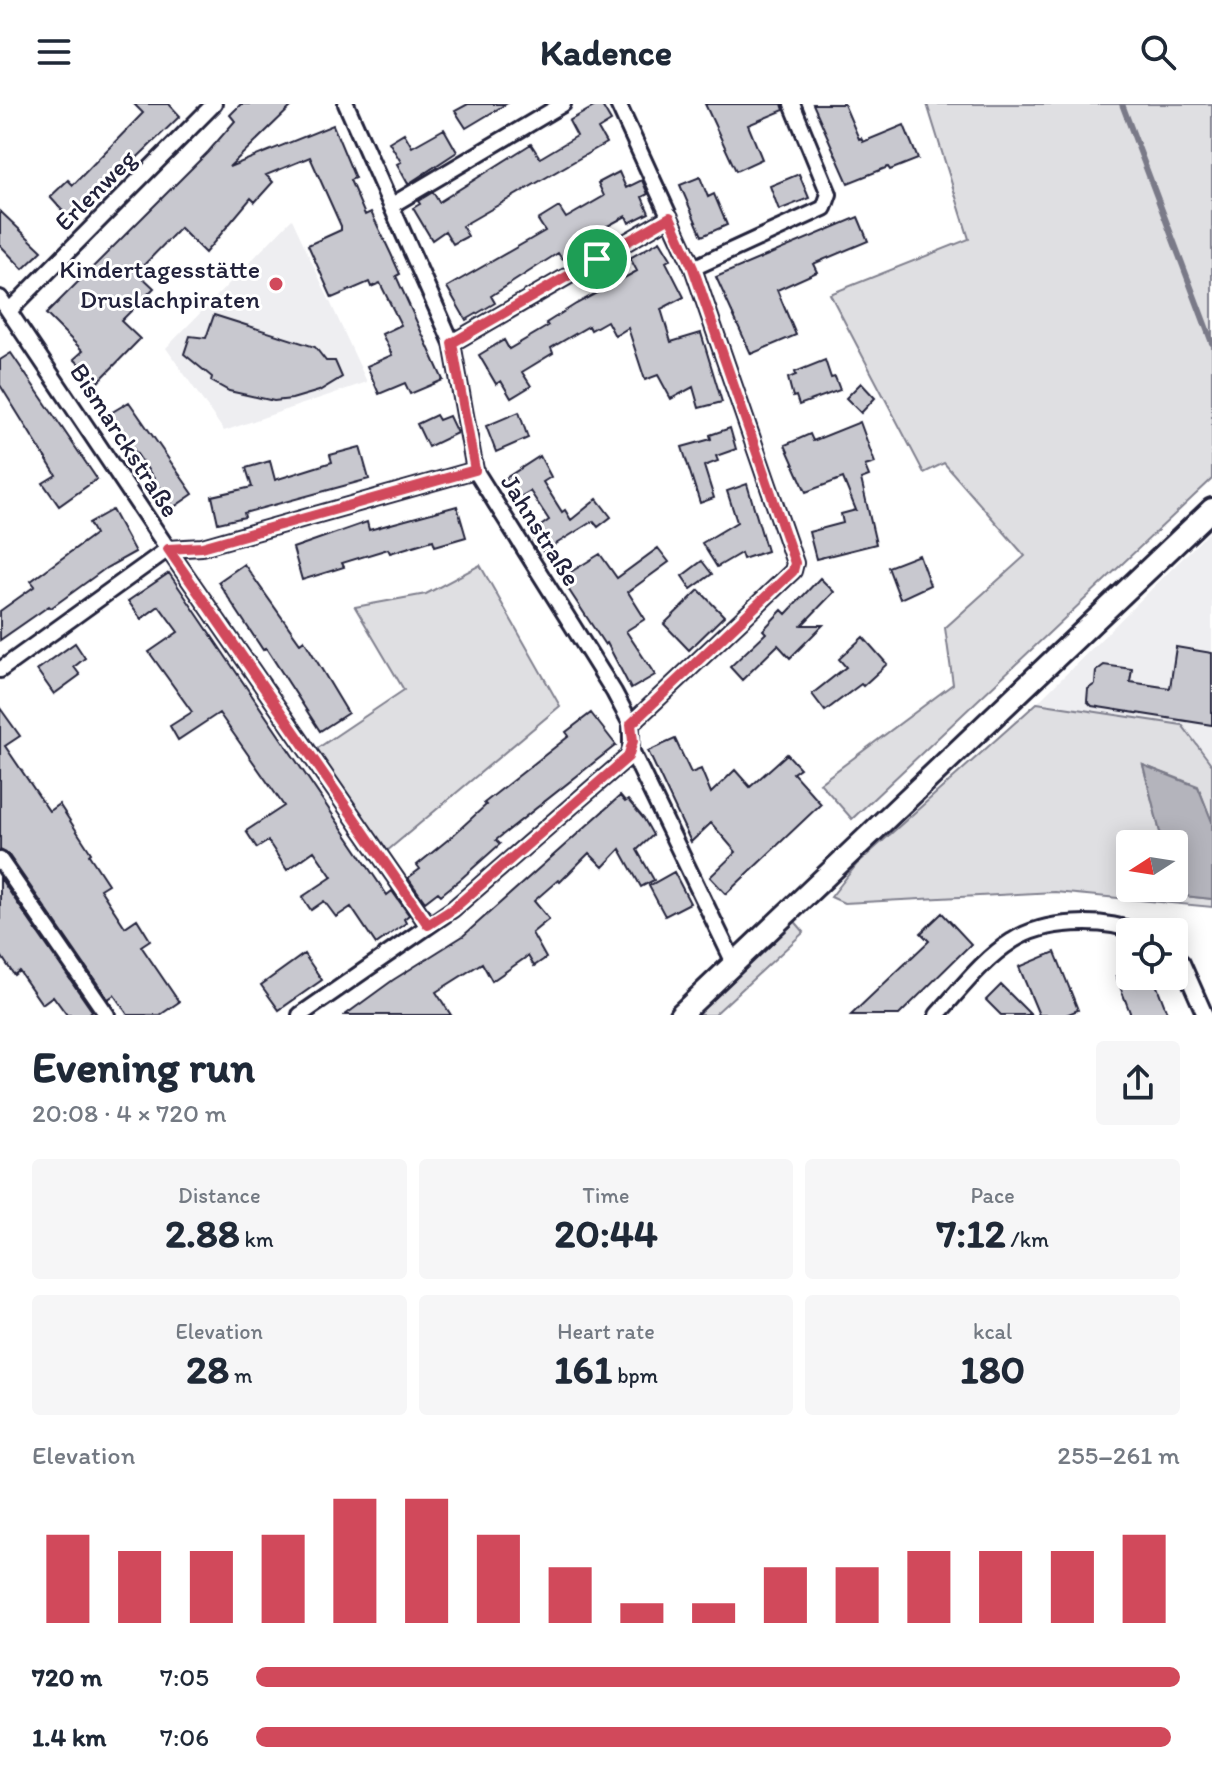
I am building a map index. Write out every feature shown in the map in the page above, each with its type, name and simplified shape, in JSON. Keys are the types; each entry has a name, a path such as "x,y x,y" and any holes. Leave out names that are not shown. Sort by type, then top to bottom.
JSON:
{"main road":[{"path":"680,1015 1208,512"}],"street":[{"name":"Erlenweg","path":"10,310 214,104"},
{"name":"Jahnstraße","path":"346,104 452,343 475,470 631,724 631,750 735,965"},
{"path":"392,205 563,104"},
{"path":"618,104 693,268 795,563 793,571 631,724"},
{"path":"693,268 824,208 829,194 792,104"},
{"path":"452,343 670,217"},
{"name":"Bismarckstraße","path":"0,298 168,549 428,925"},
{"path":"0,670 168,549 202,547 475,470"},
{"path":"300,1015 453,909 628,757 631,750"},
{"path":"0,860 107,1015"},
{"path":"937,1015 990,958 1013,939 1075,922 1116,926"},
{"path":"1188,974 1205,1015"}],"shaded area":[{"path":"927,104 1212,104 1212,479 852,819 820,783 953,684 945,628 1025,556 944,463 924,473 830,294 969,239"},
{"name":"Kindertagesstätte Druslachpiraten","path":"292,219 367,382 224,431 166,348"},
{"path":"1212,529 1212,765 1182,725 1037,703"},
{"path":"480,565 560,706 387,851 315,750 404,690 355,607 426,594"},
{"path":"1037,703 1182,725 1212,765 1212,822 1198,786 1143,765 1159,830 1116,830 1116,898 1055,892 844,903 831,897 857,864"},
{"path":"1143,765 1198,787 1212,822 1212,899 1188,896 1188,830 1159,830"},
{"path":"1188,896 1212,899 1212,907 1160,902 1188,902"},
{"path":"792,918 804,932 714,1015 691,1015"}],"building":[{"path":"134,104 169,104 180,116 114,180 69,218 50,197 68,180 73,185 143,113"},
{"path":"241,104 294,104 229,167 333,125 355,178 350,180 365,215 371,212 391,254 400,274 396,276 443,380 410,394 405,383 379,394 367,366 392,355 382,334 401,325 380,283 371,287 369,282 332,298 308,245 341,230 341,226 310,157 266,175 273,182 255,202 251,198 205,253 180,228 137,272 154,288 121,321 140,339 98,382 74,359 83,351 46,314 208,152 235,121 230,115"},
{"path":"468,104 506,104 466,128 455,111"},
{"path":"599,104 611,121 598,129 606,143 462,226 468,236 453,244 445,231 432,240 413,208 420,204 418,201 433,192 439,202 531,144 540,158 577,136 569,121"},
{"path":"705,104 782,104 784,110 748,125 762,159 736,171"},
{"path":"813,104 844,104 863,142 904,125 918,159 848,183"},
{"path":"444,129 457,152 408,184 397,164 401,162 389,142 404,133 412,147"},
{"path":"619,172 626,188 642,180 648,194 642,197 649,213 629,223 626,216 580,241 583,247 562,259 558,253 491,296 495,303 466,320 447,287 545,231 538,220 559,207 566,218 604,196 598,183"},
{"path":"799,174 809,198 779,210 770,186"},
{"path":"700,177 708,197 714,194 727,225 702,236 680,185"},
{"path":"0,211 42,251 23,269 0,245"},
{"path":"858,217 868,241 813,264 817,272 777,290 796,335 751,354 716,277"},
{"path":"660,241 671,259 666,262 684,297 661,309 671,342 701,333 722,402 699,408 693,387 671,399 658,375 645,380 628,328 615,336 607,321 591,330 589,326 551,348 553,353 522,372 531,386 511,398 501,381 496,384 479,355 504,340 509,349 548,326 546,323 576,304 637,271 630,258"},
{"path":"214,315 315,347 326,361 335,361 342,377 319,391 292,399 274,401 229,391 211,381 212,377 184,354 190,336 206,338"},
{"path":"11,353 97,479 59,506 43,483 56,475 0,385 0,360"},
{"path":"825,360 831,378 835,377 840,390 799,405 796,396 793,397 788,378"},
{"path":"861,383 875,398 861,413 846,398"},
{"path":"129,402 193,494 174,507 109,414"},
{"path":"519,412 528,438 496,452 486,426"},
{"path":"436,415 439,420 449,416 457,433 428,447 417,424"},
{"path":"860,422 875,463 865,466 869,476 861,479 876,544 816,559 809,532 843,523 841,514 856,510 843,478 806,492 785,445 810,434 813,441"},
{"path":"730,428 736,449 716,456 718,461 704,466 714,498 700,503 682,447 711,439 710,435"},
{"path":"360,447 369,479 218,523 212,496 252,487 246,468 270,461 275,480 332,462 330,455"},
{"path":"540,456 551,477 543,482 562,512 565,510 571,520 597,499 611,517 598,527 593,521 543,552 531,533 549,520 530,491 515,500 506,478"},
{"path":"747,484 767,551 743,559 741,553 717,567 702,543 737,522 727,491"},
{"path":"457,506 466,537 435,546 433,540 390,553 388,549 342,563 344,567 302,580 293,548 367,522 369,530"},
{"path":"112,510 135,552 106,568 0,640 0,611 35,586 31,581 95,534 89,523"},
{"path":"658,548 669,562 628,592 645,619 626,631 655,675 631,689 607,643 605,645 561,578 600,554 617,578"},
{"path":"919,555 930,585 900,599 888,567"},
{"path":"702,561 712,574 691,589 682,576"},
{"path":"244,564 300,643 304,640 348,713 320,731 218,582"},
{"path":"169,573 387,895 392,891 409,915 404,919 406,923 376,944 351,907 336,917 324,901 311,910 302,897 332,877 314,851 287,870 268,841 257,848 246,831 284,806 219,713 178,740 170,726 192,712 149,652 178,632 159,606 141,619 128,601"},
{"path":"820,578 834,592 802,625 823,625 790,658 778,645 742,680 730,667 766,633 763,630 782,610 786,614"},
{"path":"699,590 724,616 689,650 664,624"},
{"path":"863,637 887,664 863,686 861,684 825,711 812,694 846,667 839,659"},
{"path":"75,643 85,658 74,667 80,675 54,694 37,670"},
{"path":"1176,647 1212,653 1212,725 1092,706 1087,701 1088,689 1095,684 1096,671 1104,665 1132,669 1130,682 1170,688"},
{"path":"0,708 20,736 5,746 49,811 59,804 108,884 100,889 125,927 137,919 150,940 141,946 179,1002 160,1015 128,1015 114,995 108,999 8,854 0,850"},
{"path":"591,713 616,745 496,840 500,844 462,878 441,895 438,892 425,902 408,878 420,869 417,865 486,805 484,803 569,736 566,732"},
{"path":"675,739 691,773 701,769 711,793 735,770 750,787 787,754 800,768 793,773 821,804 726,894 710,877 736,852 711,823 691,842 648,751"},
{"path":"620,796 625,802 628,800 653,835 637,850 654,880 641,887 620,849 603,867 589,853 560,882 558,880 534,901 549,919 532,933 546,958 534,966 528,956 492,981 482,963 436,992 451,1015 345,1015 463,936"},
{"path":"674,872 690,903 665,916 649,886"},
{"path":"0,878 92,1011 88,1015 67,1015 53,996 42,1004 19,971 14,975 0,954"},
{"path":"942,913 971,944 899,1015 851,1015 929,941 921,933"},
{"path":"1055,952 1078,1010 1066,1015 1039,1015 1019,967"},
{"path":"304,954 322,980 279,1010 261,985"},
{"path":"1001,985 1031,1015 1001,1015 986,1000"},
{"path":"1121,990 1158,990 1168,1015 1131,1015"}],"waterway":[{"path":"1122,104 1212,343"}],"place":[{"name":"Kindertagesstätte Druslachpiraten","path":"276,284"}],"route":[{"path":"670,217 693,268 795,563 793,571 631,724 633,741 628,757 453,909 428,925 168,549 202,547 475,470 452,343 597,259 670,217"}]}
